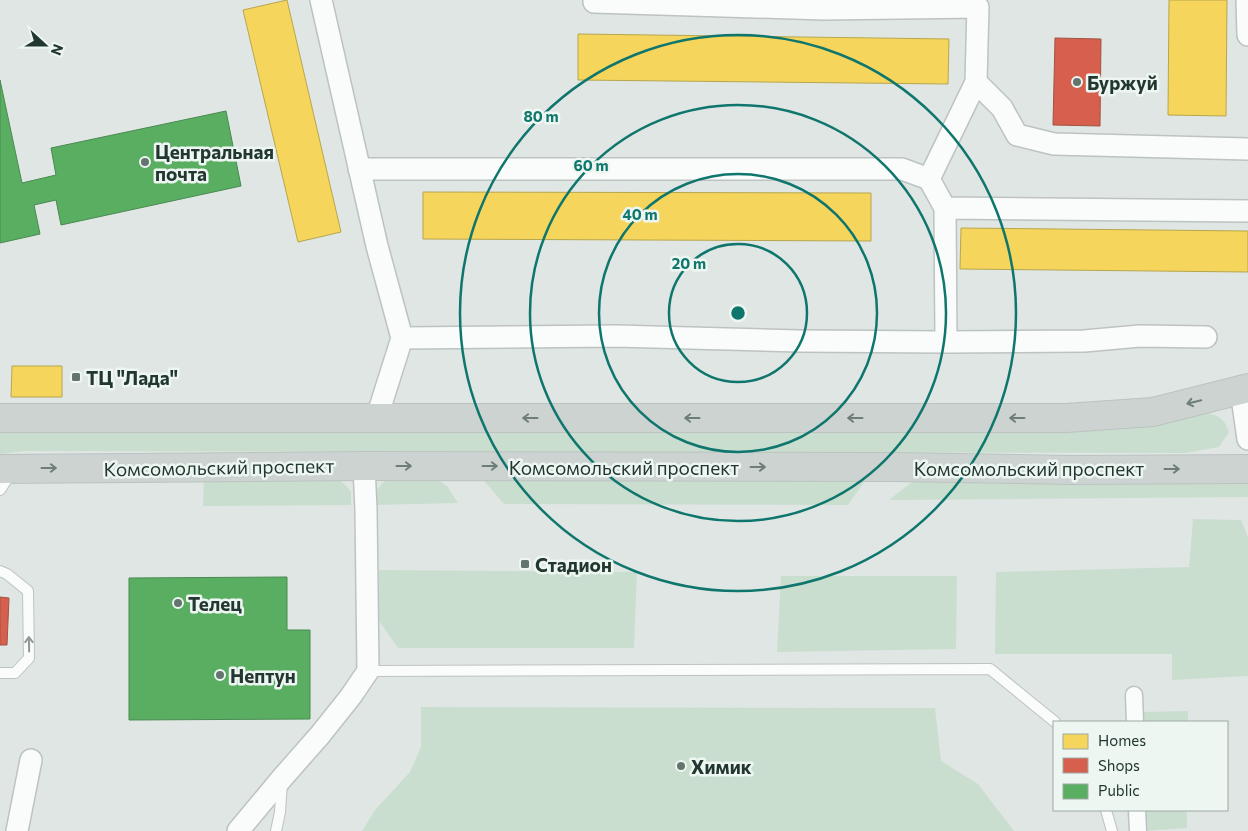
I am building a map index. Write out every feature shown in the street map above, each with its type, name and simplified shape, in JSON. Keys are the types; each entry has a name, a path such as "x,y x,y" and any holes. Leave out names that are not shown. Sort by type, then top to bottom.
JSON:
{"main road":[{"path":"0,418 1066,418 1153,412 1245,389"},
{"name":"Комсомольский проспект","path":"5,475 141,469 364,466 896,467 1072,470 1248,469"}],"street":[{"path":"321,0 377,246 402,338 377,417"},
{"path":"1247,0 1248,35"},
{"path":"594,2 978,7 976,82 929,178"},
{"path":"976,82 1002,108 1017,134 1054,144 1248,149"},
{"path":"359,169 902,169 929,178 945,208 946,342"},
{"path":"945,208 1248,211"},
{"path":"402,338 616,336 799,341 946,342 1084,341 1140,336 1206,337"},
{"path":"1245,389 1248,439"},
{"path":"238,831 320,735 368,671 364,466"},
{"path":"1134,695 1135,721"},
{"path":"17,831 31,760"},
{"path":"1137,811 1138,831"}],"lane":[{"path":"0,571 7,574 28,591 29,658 15,673 0,673"},
{"path":"368,671 990,669 1054,721"},
{"path":"276,831 280,812 283,777"},
{"path":"1106,811 1112,831"}],"green space":[{"path":"1205,413 1221,418 1229,432 1219,447 1186,453 25,451 0,454 0,427"},
{"path":"480,476 866,479 848,505 504,504"},
{"path":"204,477 337,477 351,491 351,505 203,506"},
{"path":"434,477 447,486 458,503 374,505 375,492 386,479"},
{"path":"917,478 1248,479 1248,497 889,500"},
{"path":"1193,519 1241,520 1248,537 1248,676 1172,680 1172,654 995,654 996,572 1189,567"},
{"path":"379,570 637,572 634,648 398,648 379,621"},
{"path":"781,576 957,576 956,649 777,652"},
{"name":"Химик","path":"421,707 935,708 941,761 978,784 1014,831 362,831 375,810 410,772 421,747"},
{"path":"1188,711 1188,721 1141,721 1141,712"},
{"path":"1142,811 1187,811 1187,828 1142,831"}],"building: Homes":[{"path":"287,0 341,232 298,242 243,10"},
{"path":"1169,0 1227,0 1226,116 1168,115"},
{"path":"578,34 949,39 948,84 578,80"},
{"path":"423,192 871,193 871,241 423,239"},
{"path":"961,228 1248,231 1248,272 960,269"},
{"path":"12,366 62,366 62,397 11,397"}],"building: Shops":[{"name":"Буржуй","path":"1055,38 1101,39 1100,126 1053,125"},
{"path":"0,597 9,598 7,645 0,645"}],"building: Public":[{"name":"Центральная почта","path":"0,80 22,183 56,175 51,148 226,111 241,186 61,225 56,200 34,205 40,234 0,243"},
{"name":"Нептун","path":"287,577 287,630 310,630 310,719 129,720 129,578"}],"place":[{"name":"Буржуй","path":"1077,82"},
{"name":"Центральная почта","path":"145,162"},
{"name":"ТЦ \"Лада\"","path":"76,377"},
{"name":"Стадион","path":"525,564"},
{"name":"Телец","path":"178,603"},
{"name":"Нептун","path":"220,675"},
{"name":"Химик","path":"681,766"}]}
